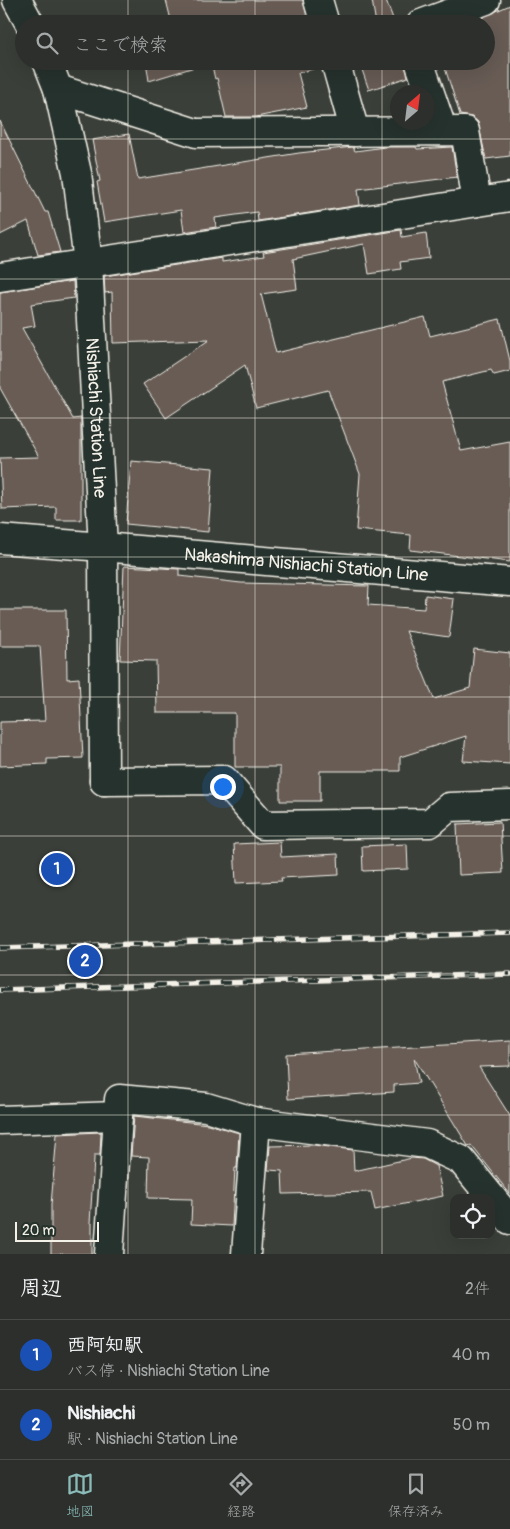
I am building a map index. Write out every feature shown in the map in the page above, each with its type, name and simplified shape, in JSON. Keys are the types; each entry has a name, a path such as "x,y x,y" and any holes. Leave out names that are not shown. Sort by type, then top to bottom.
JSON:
{"street":[{"path":"17,0 25,15"},
{"path":"318,0 322,15"},
{"path":"445,15 486,0"},
{"name":"Nishiachi Station Line","path":"51,70 58,88 77,173 88,262 103,547 104,781 224,780 262,825 430,823 449,807 510,805"},
{"path":"338,70 355,132"},
{"path":"422,70 443,131"},
{"path":"58,88 196,133 465,131 477,202"},
{"path":"0,277 510,197"},
{"name":"Nakashima Nishiachi Station Line","path":"0,539 510,582"},
{"path":"109,1254 119,1099 206,1107 256,1122 427,1144 461,1160 510,1220"},
{"path":"0,1120 118,1116"},
{"path":"246,1254 256,1122"}],"building":[{"path":"166,0 303,0 307,15 170,15"},
{"path":"372,0 386,0 392,15 374,15"},
{"path":"510,5 510,156 486,159 478,122 472,117 460,115 446,70 495,70 495,15 487,15"},
{"path":"147,70 185,70 149,81"},
{"path":"213,70 309,70 298,73 307,107 256,117 226,117 217,78 215,79"},
{"path":"362,70 406,70 408,77 369,90"},
{"path":"0,121 45,212 48,212 60,252 38,255 28,221 0,235"},
{"path":"129,134 138,179 299,153 353,147 355,151 385,147 416,147 417,149 452,147 457,177 358,189 360,205 258,221 257,212 215,218 216,227 184,232 181,210 104,222 97,182 100,181 92,140"},
{"path":"401,230 402,237 426,233 429,258 400,262 401,269 369,274 364,244 293,259 297,289 261,294 276,353 425,317 430,336 500,319 510,361 510,371 494,375 491,370 442,382 461,451 510,442 510,562 410,550 411,535 356,530 360,474 328,390 256,408 245,365 166,418 143,384 209,340 113,343 112,292 105,293 104,276 222,258 222,262 264,256 263,252"},
{"path":"73,281 74,298 31,304 35,326 22,328 73,419 81,418 81,520 56,520 56,507 2,509 0,458 39,457 0,388 0,292"},
{"path":"131,461 213,468 208,532 126,524"},
{"path":"124,566 179,569 179,576 241,583 369,586 368,605 424,609 425,595 454,599 449,637 406,631 434,699 470,688 474,649 510,653 510,764 463,761 466,736 400,757 400,771 320,771 320,801 280,801 280,767 235,767 235,713 157,713 156,661 120,660"},
{"path":"0,610 66,610 67,679 79,678 83,758 47,759 47,764 0,766 0,722 45,721 40,646 0,646"},
{"path":"500,822 503,873 459,875 457,824"},
{"path":"280,842 281,857 338,854 339,875 281,878 282,881 236,883 234,844"},
{"path":"407,844 408,869 363,871 362,846"},
{"path":"510,1040 510,1066 479,1067 510,1116 510,1194 471,1145 468,1146 414,1058 419,1083 394,1085 394,1092 288,1099 286,1054"},
{"path":"134,1116 208,1124 239,1133 232,1226 191,1224 192,1199 148,1198 149,1157 131,1156"},
{"path":"101,1132 100,1155 94,1155 90,1223 92,1223 92,1254 51,1254 51,1205 57,1134"},
{"path":"314,1145 353,1150 354,1171 412,1158 423,1159 436,1166 443,1196 375,1210 371,1192 283,1194 282,1171 268,1170 270,1146"}],"railway":[{"path":"0,948 510,933"},
{"path":"0,990 510,974"}],"place":[{"name":"西阿知駅","path":"57,869"},
{"name":"Nishiachi","path":"85,961"}]}
